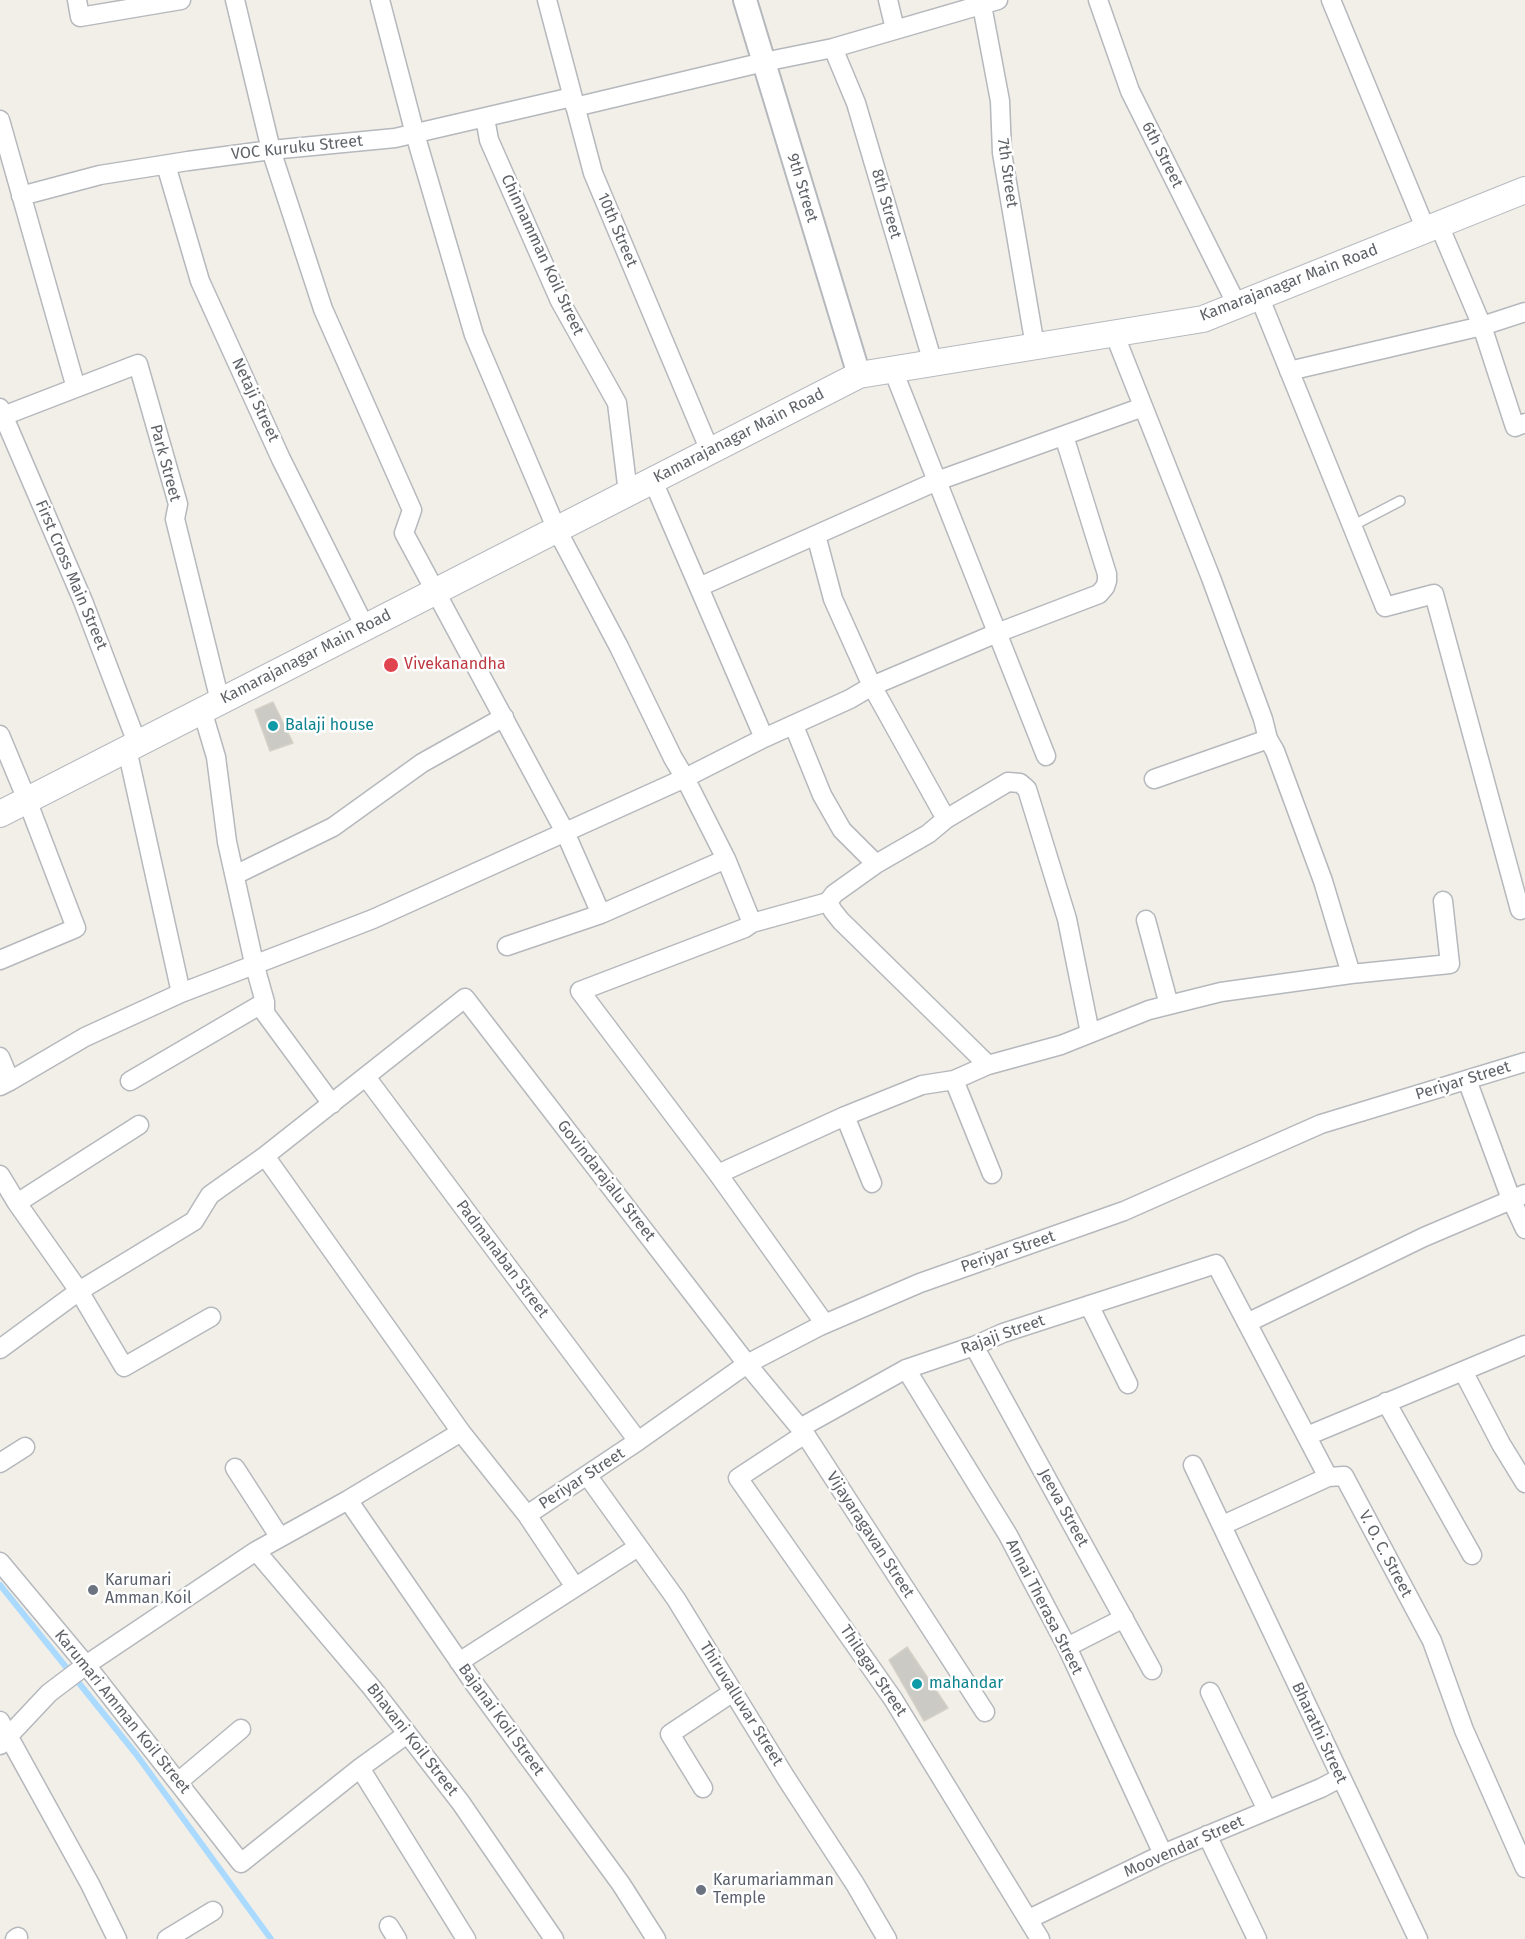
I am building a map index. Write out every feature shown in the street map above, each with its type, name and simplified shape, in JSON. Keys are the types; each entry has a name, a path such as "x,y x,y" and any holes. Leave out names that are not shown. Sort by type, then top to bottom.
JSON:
{"main road":[{"name":"Kamarajanagar Main Road","path":"0,814 859,375 1203,319 1525,190"}],"street":[{"path":"77,0 80,17 181,0"},
{"path":"235,0 271,150 323,309 412,510 404,533 565,832 601,914"},
{"path":"381,0 415,134 474,335 556,530 619,648 672,758 685,778 726,859 752,923"},
{"name":"10th Street","path":"547,0 593,173 710,451"},
{"name":"9th Street","path":"745,0 859,375"},
{"path":"888,0 895,29"},
{"name":"6th Street","path":"1098,0 1130,91 1289,371 1385,607 1434,594 1520,910 1525,907"},
{"path":"1331,0 1432,227 1482,326 1515,428 1525,423"},
{"name":"VOC Kuruku Street","path":"21,196 100,175 271,150 415,134 833,48 987,2"},
{"name":"7th Street","path":"987,2 999,101 1002,153 1035,346"},
{"name":"8th Street","path":"833,48 856,103 933,363"},
{"name":"Chinnamman Koil Street","path":"484,118 489,140 560,301 617,403 628,493"},
{"path":"0,120 75,388"},
{"name":"Netaji Street","path":"166,165 200,281 281,459 365,627"},
{"path":"1289,371 1482,326 1525,312"},
{"path":"1114,333 1211,578 1323,881 1351,975"},
{"name":"Park Street","path":"2,412 138,364 178,504 175,519 211,706"},
{"path":"893,370 1046,756"},
{"path":"699,587 937,481 1143,407"},
{"name":"First Cross Main Street","path":"2,412 83,601 132,746 181,993"},
{"path":"0,1057 5,1084 85,1037 181,993 363,923 685,778 764,738 850,699 872,686 997,633 1099,594 1107,581 1064,436"},
{"path":"653,481 764,738"},
{"path":"816,535 834,599 872,686 946,819"},
{"path":"211,706 227,842 265,1002 265,1013 332,1104"},
{"path":"235,875 333,827 422,763 504,717"},
{"path":"794,726 822,795 842,830 876,864"},
{"path":"0,735 76,928 0,960"},
{"path":"1154,779 1269,739"},
{"path":"825,1324 718,1174 580,991 745,928 752,923 828,902 834,894 876,864 928,834 946,819 1008,782 1020,783 1027,789 1067,920 1090,1033"},
{"path":"507,946 601,914 726,859"},
{"path":"718,1174 845,1116 922,1085 954,1080 988,1065 1061,1044 1149,1010 1221,992 1450,964 1443,901"},
{"path":"828,902 841,921 988,1065"},
{"path":"1146,921 1169,1005"},
{"name":"Govindarajalu Street","path":"366,1077 465,998 747,1364"},
{"path":"130,1081 265,1002"},
{"name":"Periyar Street","path":"527,1515 638,1441 747,1364 825,1324 920,1283 1124,1211 1321,1124 1525,1062"},
{"path":"0,1350 79,1291 194,1221 210,1195 265,1156 366,1077"},
{"name":"Padmanaban Street","path":"366,1077 638,1441"},
{"path":"954,1080 992,1174"},
{"path":"1467,1080 1518,1196 1525,1229"},
{"path":"845,1116 872,1183"},
{"path":"16,1203 139,1125"},
{"path":"265,1156 461,1432 527,1515 575,1587"},
{"path":"0,1175 16,1203 79,1291 124,1367 211,1317"},
{"path":"1223,1526 1328,1477 1247,1323 1424,1237 1518,1196"},
{"name":"Rajaji Street","path":"803,1431 906,1369 974,1346 1003,1333 1216,1264 1247,1323"},
{"path":"1089,1305 1128,1384"},
{"path":"1306,1437 1525,1345"},
{"name":"Jeeva Street","path":"974,1346 1152,1670"},
{"name":"Vijayaragavan Street","path":"747,1364 803,1431 985,1712"},
{"name":"Annai Therasa Street","path":"906,1369 1008,1535 1067,1647 1163,1854"},
{"path":"1463,1371 1525,1484"},
{"path":"1386,1402 1472,1555"},
{"name":"Thilagar Street","path":"803,1431 738,1478 893,1699 1040,1939"},
{"path":"117,1939 90,1884 3,1734 49,1693 82,1668 256,1551 279,1536 348,1500 461,1432"},
{"path":"0,1463 25,1447"},
{"name":"Bharathi Street","path":"1193,1465 1418,1939"},
{"path":"235,1468 279,1536"},
{"name":"Thiruvalluvar Street","path":"587,1475 676,1599 855,1884 887,1939"},
{"name":"V. O. C. Street","path":"1328,1477 1344,1476 1432,1641 1464,1730 1518,1831 1525,1868"},
{"name":"Bajanai Koil Street","path":"348,1500 459,1662 621,1884 656,1939"},
{"path":"459,1662 638,1547"},
{"name":"Bhavani Koil Street","path":"256,1551 372,1688 461,1803 554,1939"},
{"name":"Karumari Amman Koil Street","path":"1,1564 82,1668 178,1782 241,1863 360,1768"},
{"path":"1067,1647 1124,1618"},
{"path":"703,1788 670,1734 733,1692"},
{"path":"1210,1692 1267,1810"},
{"path":"178,1782 241,1729"},
{"path":"407,1734 360,1768 466,1939"},
{"name":"Moovendar Street","path":"1029,1919 1163,1854 1340,1778"},
{"path":"1207,1835 1257,1939"},
{"path":"167,1939 213,1911"}],"lane":[{"path":"1352,526 1400,501"}],"building":[{"name":"Balaji house","path":"273,702 293,743 270,751 255,710"},
{"name":"mahandar","path":"907,1647 948,1708 924,1721 889,1660"}],"waterway":[{"path":"0,1585 136,1754 271,1939"}],"place":[{"name":"Vivekanandha","path":"391,665"},
{"name":"Balaji house","path":"273,726"},
{"name":"Karumari Amman Koil","path":"93,1590"},
{"name":"mahandar","path":"917,1684"},
{"name":"Karumariamman Temple","path":"701,1890"}]}
